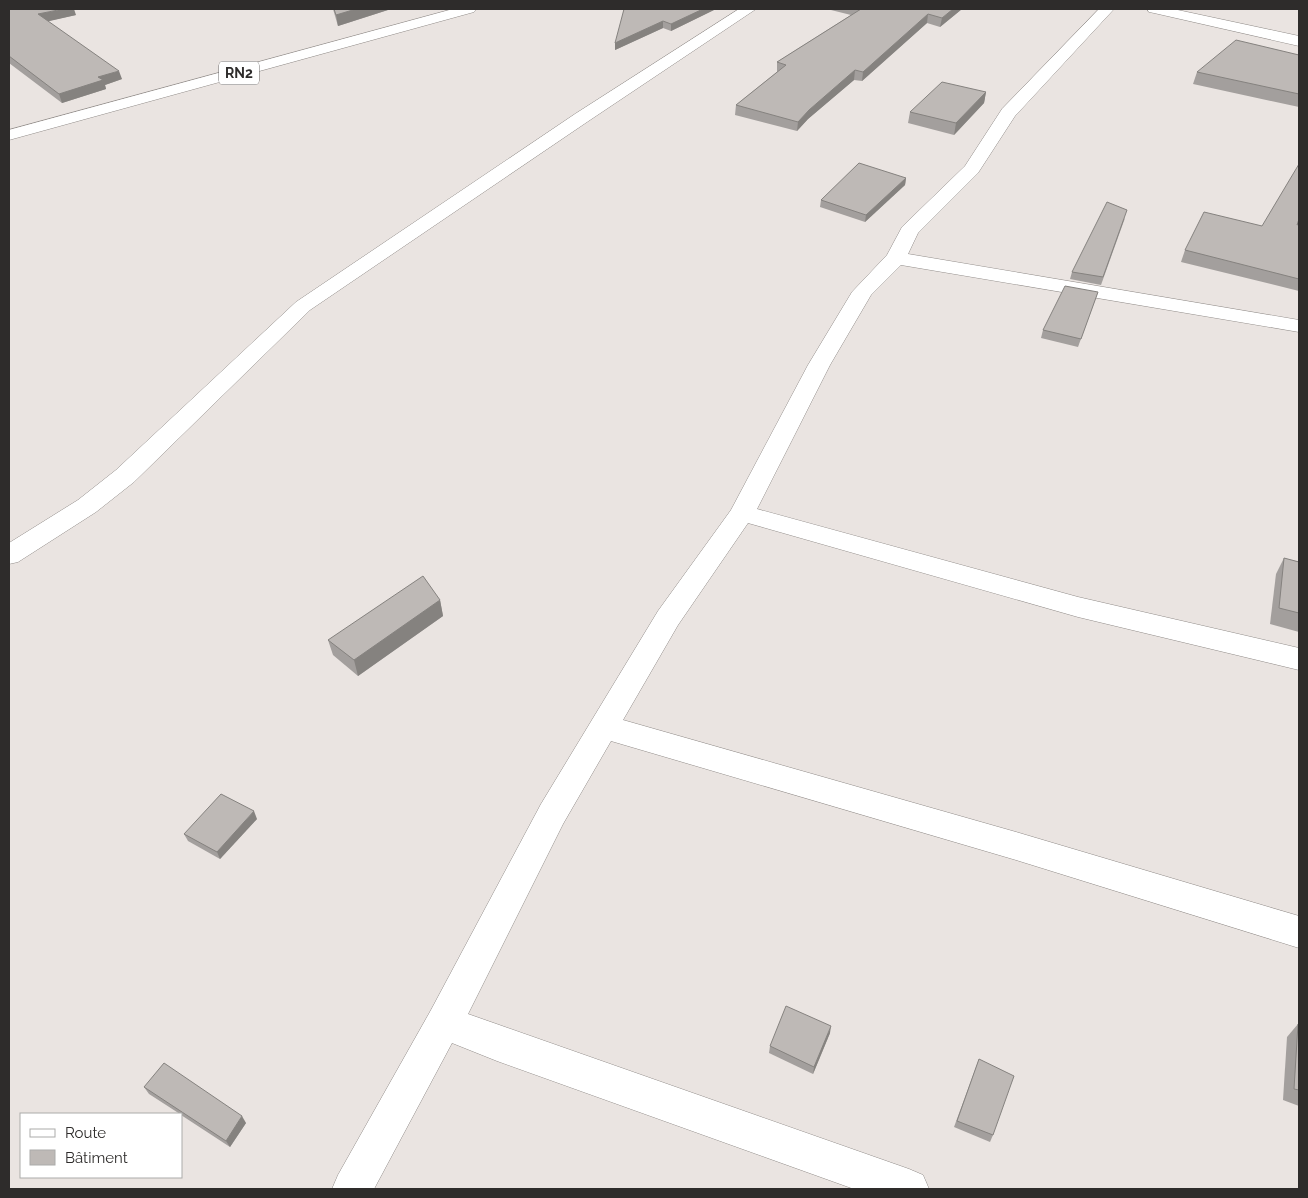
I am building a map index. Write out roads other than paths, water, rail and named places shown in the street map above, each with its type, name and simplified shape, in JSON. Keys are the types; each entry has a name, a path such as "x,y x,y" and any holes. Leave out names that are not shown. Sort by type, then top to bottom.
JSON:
{"main road":[{"name":"RN2","path":"9,135 469,9"},
{"path":"9,555 87,506 125,476 302,306 581,118 749,9"},
{"path":"352,1189 444,1022 552,814 668,618 742,512 819,365 862,292 896,258 909,231 972,169 1008,113 1107,9"},
{"path":"1154,9 1299,41"},
{"path":"896,258 1299,326"},
{"path":"742,512 1078,607 1299,659"},
{"path":"605,727 1006,843 1299,932"},
{"path":"444,1022 497,1043 909,1189"}]}
